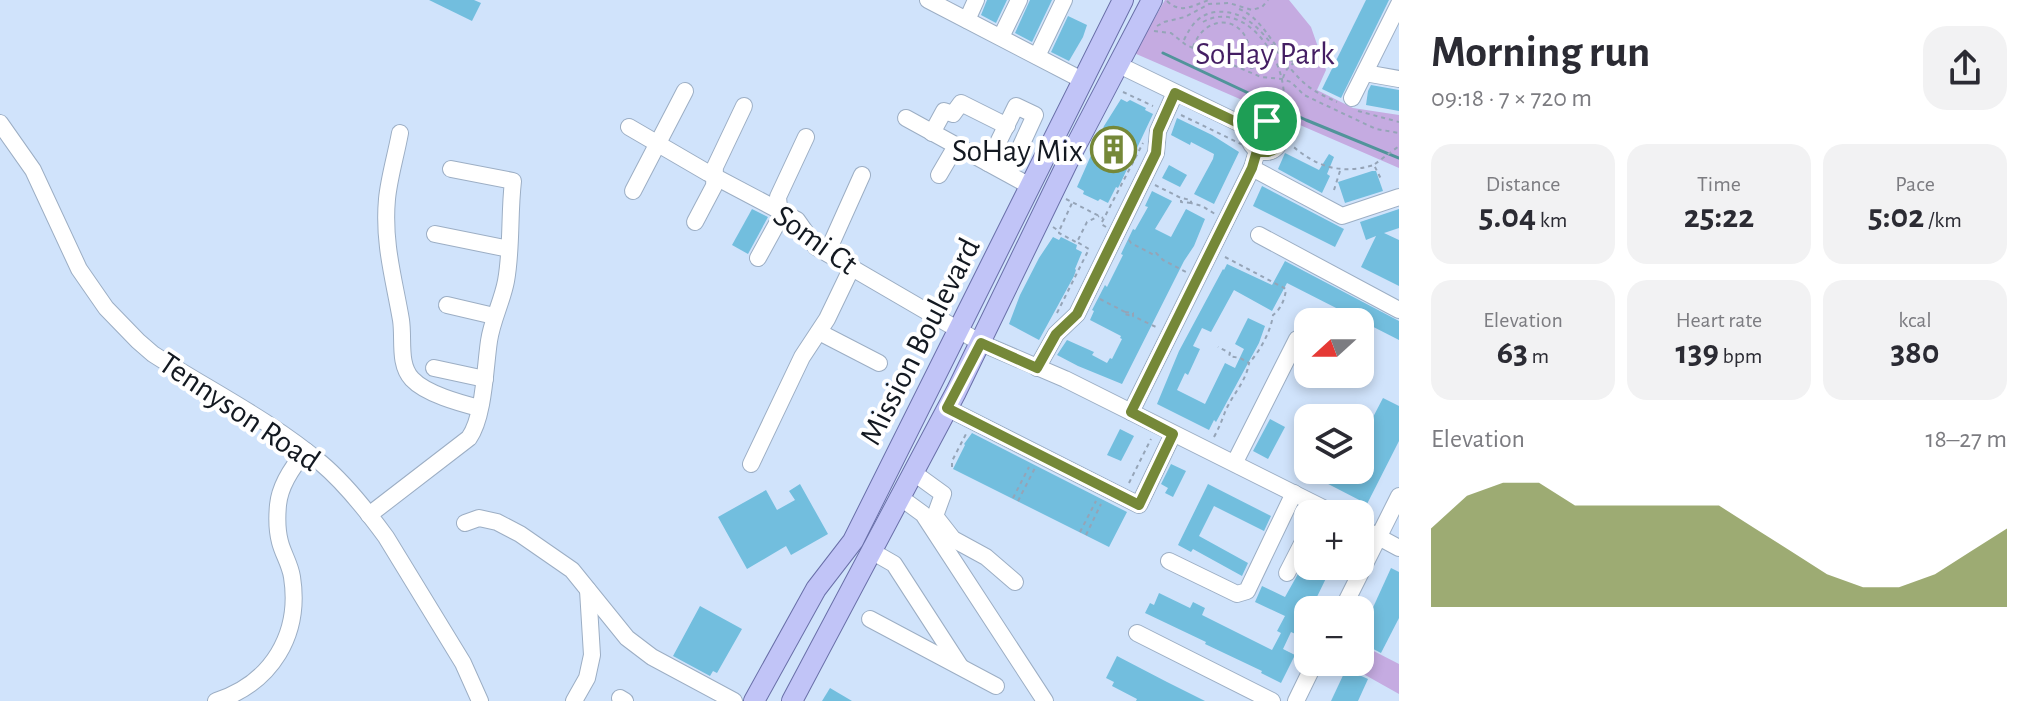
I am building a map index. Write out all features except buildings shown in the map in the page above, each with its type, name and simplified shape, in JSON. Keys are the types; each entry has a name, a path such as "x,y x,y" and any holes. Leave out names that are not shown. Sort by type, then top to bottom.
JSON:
{"main road":[{"name":"Mission Boulevard","path":"754,701 816,589 853,541 1123,0"},
{"name":"Mission Boulevard","path":"792,701 981,343 1072,153 1152,0"}],"street":[{"path":"967,20 976,0"},
{"path":"1001,37 1019,0"},
{"path":"1037,56 1064,0"},
{"path":"932,1 1084,81"},
{"path":"1350,104 1399,4"},
{"path":"1119,65 1251,129"},
{"path":"1365,73 1399,79"},
{"path":"633,191 685,91"},
{"path":"1037,368 1056,334 1077,314 1156,153 1158,131 1175,93"},
{"path":"932,133 944,111 953,114 961,103 1007,126"},
{"path":"695,222 714,186 715,167 744,106"},
{"path":"988,163 1016,106 1035,115 1008,174"},
{"path":"906,118 1030,186"},
{"path":"1252,150 1265,153 1275,149 1280,142 1280,131 1276,125 1267,121 1257,122 1251,129 1249,140 1252,150 1260,166 1342,216 1399,197"},
{"name":"Tennyson Road","path":"0,123 33,170 79,269 106,308 153,354 272,426 336,477 386,537 463,663 480,701"},
{"name":"Somi Ct","path":"629,127 797,220 816,247 981,343 1065,379 1305,500"},
{"path":"400,133 387,199 388,253 402,322 406,368 416,383 426,389 479,408"},
{"path":"758,258 780,218 778,197 806,137"},
{"path":"939,175 956,146"},
{"path":"1131,412 1260,166"},
{"path":"369,515 469,438 475,429 494,316 506,285 513,181 451,169"},
{"path":"827,253 862,175"},
{"path":"435,234 509,249"},
{"path":"1259,235 1399,310"},
{"path":"751,464 802,357 827,319 852,267"},
{"path":"447,305 494,316"},
{"path":"819,332 879,363"},
{"path":"1235,462 1294,345"},
{"path":"434,368 485,379"},
{"path":"947,408 1139,505 1173,434"},
{"path":"216,701 241,690 258,676 275,660 287,639 294,596 292,574 278,534 278,504 289,474 306,451"},
{"path":"914,473 943,494 935,516 953,539 986,557 1015,582"},
{"path":"1169,561 1237,594 1247,591 1294,493"},
{"path":"1349,596 1399,496"},
{"path":"901,498 923,514 1045,701"},
{"path":"465,523 479,518 497,522 520,534 572,570 627,638 652,657 734,701"},
{"path":"1374,535 1399,548"},
{"path":"873,552 894,564 960,666"},
{"path":"1287,573 1294,559"},
{"path":"574,701 587,678 592,655 588,590"},
{"path":"870,619 996,686"},
{"path":"1137,633 1272,701"},
{"path":"1296,701 1308,676"}],"path":[{"path":"1167,0 1177,8 1185,9 1209,0"},
{"path":"1268,0 1262,7 1252,10 1229,3 1209,4 1149,31 1171,33 1193,48 1261,77 1291,82 1304,95 1376,129 1399,133"},
{"path":"1239,9 1256,20 1286,58 1294,62"},
{"path":"1183,42 1193,23 1208,14 1229,12 1244,17 1303,83 1399,122"},
{"path":"1203,22 1220,16 1244,23 1267,48 1282,79 1287,142 1283,151 1260,166"},
{"path":"1193,48 1199,34 1205,29 1225,22 1242,32 1248,40 1250,54"},
{"path":"1282,79 1288,67 1308,50"},
{"path":"1119,91 1156,107 1157,111"},
{"path":"1178,113 1252,150"},
{"path":"1110,229 1101,224 1145,138"},
{"path":"1287,142 1319,164 1341,170 1358,170 1374,165 1399,146"},
{"path":"1374,165 1381,179"},
{"path":"1334,190 1341,170"},
{"path":"1154,185 1215,214"},
{"path":"1065,198 1104,219"},
{"path":"1059,231 1072,202"},
{"path":"1077,242 1087,222 1099,216"},
{"path":"1051,226 1089,249 1054,319"},
{"path":"1124,237 1186,272"},
{"path":"1212,441 1249,363 1272,324 1273,315 1286,297 1286,289 1225,257"},
{"path":"1097,298 1124,314 1157,327"},
{"path":"1218,347 1230,353 1229,356 1249,363"},
{"path":"952,467 952,461 971,428"},
{"path":"1126,488 1152,437"},
{"path":"1013,498 1033,459"},
{"path":"1018,501 1036,466 1042,464"},
{"path":"1080,532 1100,493"},
{"path":"1086,535 1103,500"}],"green space":[{"name":"SoHay Park","path":"1165,0 1289,0 1311,27 1326,70 1317,90 1353,108 1399,115 1399,168 1134,53"},
{"path":"1374,651 1399,664 1399,694 1367,676 1374,676"}],"waterway":[{"path":"1163,53 1306,120 1399,158"}],"place":[{"name":"SoHay Mix","path":"1114,150"}],"route":[{"path":"1175,93 1251,129 1257,122 1267,121 1279,129 1279,145 1268,152 1257,151 1252,168 1131,412 1173,434 1139,505 947,408 981,343 1037,368 1056,334 1077,314 1156,153 1158,131 1175,93"}]}
